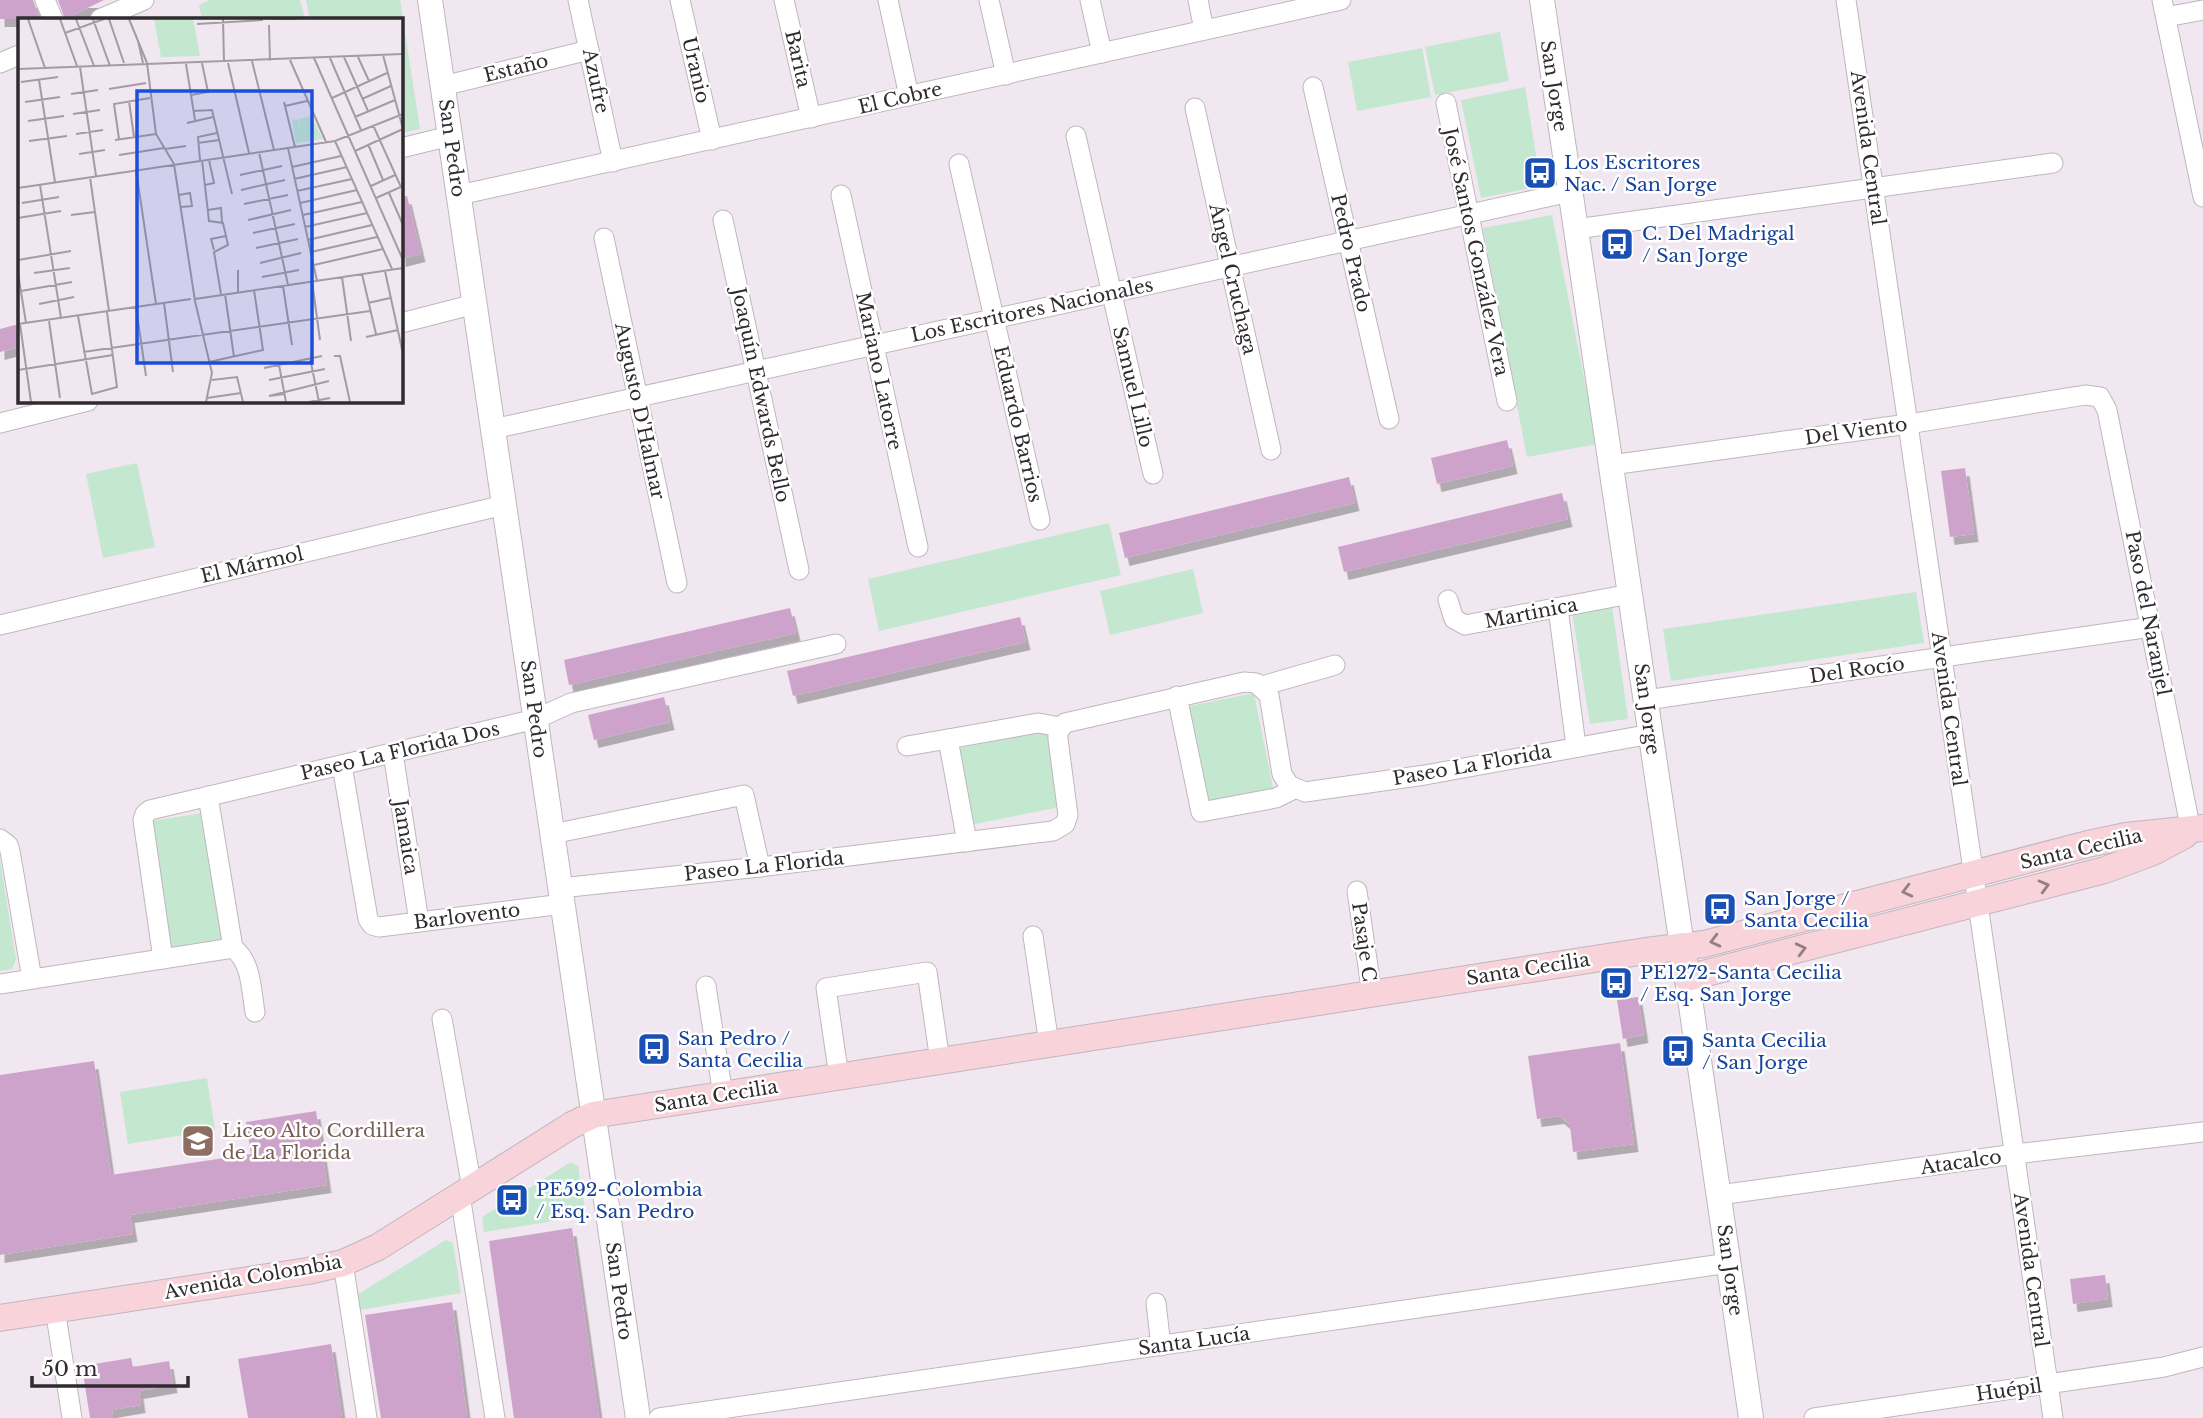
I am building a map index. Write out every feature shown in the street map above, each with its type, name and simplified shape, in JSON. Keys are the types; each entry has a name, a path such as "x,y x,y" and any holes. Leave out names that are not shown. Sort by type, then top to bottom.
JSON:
{"main road":[{"name":"Santa Cecilia","path":"593,1115 1704,944 2126,836 2197,830"},
{"name":"Santa Cecilia","path":"1687,978 2105,870 2153,852 2197,830"},
{"name":"San Jorge","path":"1682,946 1687,978"},
{"name":"Avenida Colombia","path":"0,1318 295,1273 343,1263 378,1247 572,1125 593,1115"}],"street":[{"path":"45,0 53,18"},
{"path":"102,18 144,0"},
{"name":"San Pedro","path":"430,0 638,1418"},
{"name":"Azufre","path":"578,0 613,162"},
{"name":"Uranio","path":"680,0 712,140"},
{"name":"Barita","path":"784,0 811,118"},
{"path":"888,0 909,96"},
{"path":"989,0 1006,75"},
{"path":"1090,0 1102,53"},
{"path":"1198,0 1204,30"},
{"name":"El Cobre","path":"459,195 1006,75 1204,30 1302,4 1340,0"},
{"name":"San Jorge","path":"1542,0 1682,946"},
{"name":"Avenida Central","path":"1846,0 2053,1418"},
{"path":"2203,10 2164,9 2203,197"},
{"name":"Estaño","path":"443,86 589,50"},
{"path":"0,63 18,55"},
{"name":"Pedro Prado","path":"1313,87 1389,419"},
{"name":"José Santos González Vera","path":"1446,103 1507,401"},
{"name":"Ángel Cruchaga","path":"1195,108 1271,450"},
{"path":"402,148 450,136"},
{"name":"Samuel Lillo","path":"1076,136 1153,474"},
{"path":"1576,229 2053,163"},
{"name":"Eduardo Barrios","path":"959,164 1040,520"},
{"name":"Los Escritores Nacionales","path":"493,429 1570,192"},
{"name":"Mariano Latorre","path":"841,195 918,547"},
{"name":"Joaquín Edwards Bello","path":"723,220 799,570"},
{"name":"Augusto D'Halmar","path":"604,238 677,583"},
{"path":"402,323 475,304"},
{"name":"Del Viento","path":"1611,465 1908,424 2085,394 2100,397"},
{"name":"Paso del Naranjel","path":"2100,397 2107,410 2151,627 2197,830"},
{"path":"0,423 84,402"},
{"name":"El Mármol","path":"0,625 504,505"},
{"name":"Martinica","path":"1448,600 1454,619 1465,625 1630,594"},
{"path":"1558,608 1576,746"},
{"name":"Del Rocío","path":"1646,700 2151,627"},
{"name":"Paseo La Florida Dos","path":"163,959 143,817 149,810 536,719 571,703 836,644"},
{"path":"907,746 1038,723 1060,727 1070,720 1244,682 1262,685 1335,665"},
{"path":"1262,685 1271,700 1282,774 1294,789"},
{"name":"Paseo La Florida","path":"1177,696 1201,813 1276,798 1294,789 1311,791 1412,777 1651,734"},
{"name":"Paseo La Florida","path":"561,896 760,867 1054,831 1065,824 1068,810 1058,738 1060,727"},
{"path":"948,738 967,842"},
{"name":"Jamaica","path":"393,753 419,922"},
{"name":"Barlovento","path":"342,765 368,919 372,925 379,927 419,922 561,896"},
{"path":"552,834 744,795 760,867"},
{"path":"208,796 233,948 247,965 255,1012"},
{"path":"1,840 10,851 32,979"},
{"name":"Pasaje C","path":"1357,891 1372,994"},
{"path":"1033,936 1049,1044"},
{"path":"0,984 233,948"},
{"path":"839,1077 826,988 851,984 927,972 940,1061"},
{"name":"San Jorge","path":"1687,978 1751,1418"},
{"path":"706,986 723,1094"},
{"path":"442,1019 495,1418"},
{"name":"Atacalco","path":"1719,1195 2014,1154 2203,1132"},
{"path":"343,1263 367,1418"},
{"name":"Santa Lucía","path":"659,1418 1728,1264"},
{"path":"1156,1303 1161,1346"},
{"path":"55,1309 72,1418"},
{"name":"Huépil","path":"1814,1418 2164,1367 2203,1357"}],"green space":[{"path":"210,0 300,0 305,18 202,18 199,5"},
{"path":"306,0 400,0 420,129 402,133 402,18 310,18"},
{"path":"1500,32 1509,81 1435,95 1425,47"},
{"path":"1422,48 1431,97 1357,111 1348,62"},
{"path":"1525,87 1541,186 1481,198 1461,100"},
{"path":"1552,215 1597,444 1527,457 1483,228"},
{"path":"137,463 155,547 103,558 86,474"},
{"path":"1109,523 1121,575 879,631 868,579"},
{"path":"1193,569 1203,613 1110,635 1100,591"},
{"path":"1916,592 1924,643 1671,681 1663,629"},
{"path":"1612,605 1628,719 1590,724 1572,612"},
{"path":"1254,693 1274,793 1195,809 1175,709"},
{"path":"1049,730 1065,806 970,825 955,749"},
{"path":"203,813 222,940 170,948 151,821"},
{"path":"0,860 16,959 12,969 0,971"},
{"path":"207,1078 215,1130 128,1144 120,1092"},
{"path":"571,1162 578,1166 586,1216 484,1232 482,1217"},
{"path":"446,1240 453,1243 461,1293 359,1310 357,1295"}],"building":[{"path":"0,0 33,0 40,18 18,18 0,19"},
{"path":"58,0 104,0 67,18 65,18"},
{"path":"407,196 421,254 402,259 402,197"},
{"path":"18,324 18,347 0,352 0,329"},
{"path":"1507,440 1513,466 1437,484 1431,458"},
{"path":"1965,468 1974,534 1950,537 1941,471"},
{"path":"1349,477 1355,503 1125,558 1119,533"},
{"path":"1562,493 1568,519 1344,572 1338,547"},
{"path":"790,608 796,633 569,685 564,660"},
{"path":"1020,617 1026,642 793,696 787,671"},
{"path":"664,697 670,722 594,740 588,715"},
{"path":"1638,997 1644,1035 1623,1039 1617,1000"},
{"path":"1620,1043 1634,1144 1573,1152 1570,1125 1560,1116 1537,1119 1528,1056"},
{"path":"94,1061 111,1175 251,1154 246,1122 316,1111 327,1185 130,1215 133,1234 0,1255 0,1075"},
{"path":"572,1228 599,1418 514,1418 489,1241"},
{"path":"2105,1275 2108,1299 2073,1304 2070,1279"},
{"path":"452,1302 467,1418 381,1418 365,1315"},
{"path":"331,1344 342,1418 248,1418 238,1359"},
{"path":"131,1358 133,1367 169,1361 173,1385 139,1391 141,1405 112,1410 113,1418 90,1418 83,1373 89,1372 88,1365"}],"place":[{"name":"Los Escritores Nac. / San Jorge","path":"1540,173"},
{"name":"C. Del Madrigal / San Jorge","path":"1617,244"},
{"name":"San Jorge / Santa Cecilia","path":"1720,909"},
{"name":"PE1272-Santa Cecilia / Esq. San Jorge","path":"1616,983"},
{"name":"San Pedro / Santa Cecilia","path":"654,1049"},
{"name":"Santa Cecilia / San Jorge","path":"1678,1051"},
{"name":"Liceo Alto Cordillera de La Florida","path":"198,1141"},
{"name":"PE592-Colombia / Esq. San Pedro","path":"512,1200"}]}
